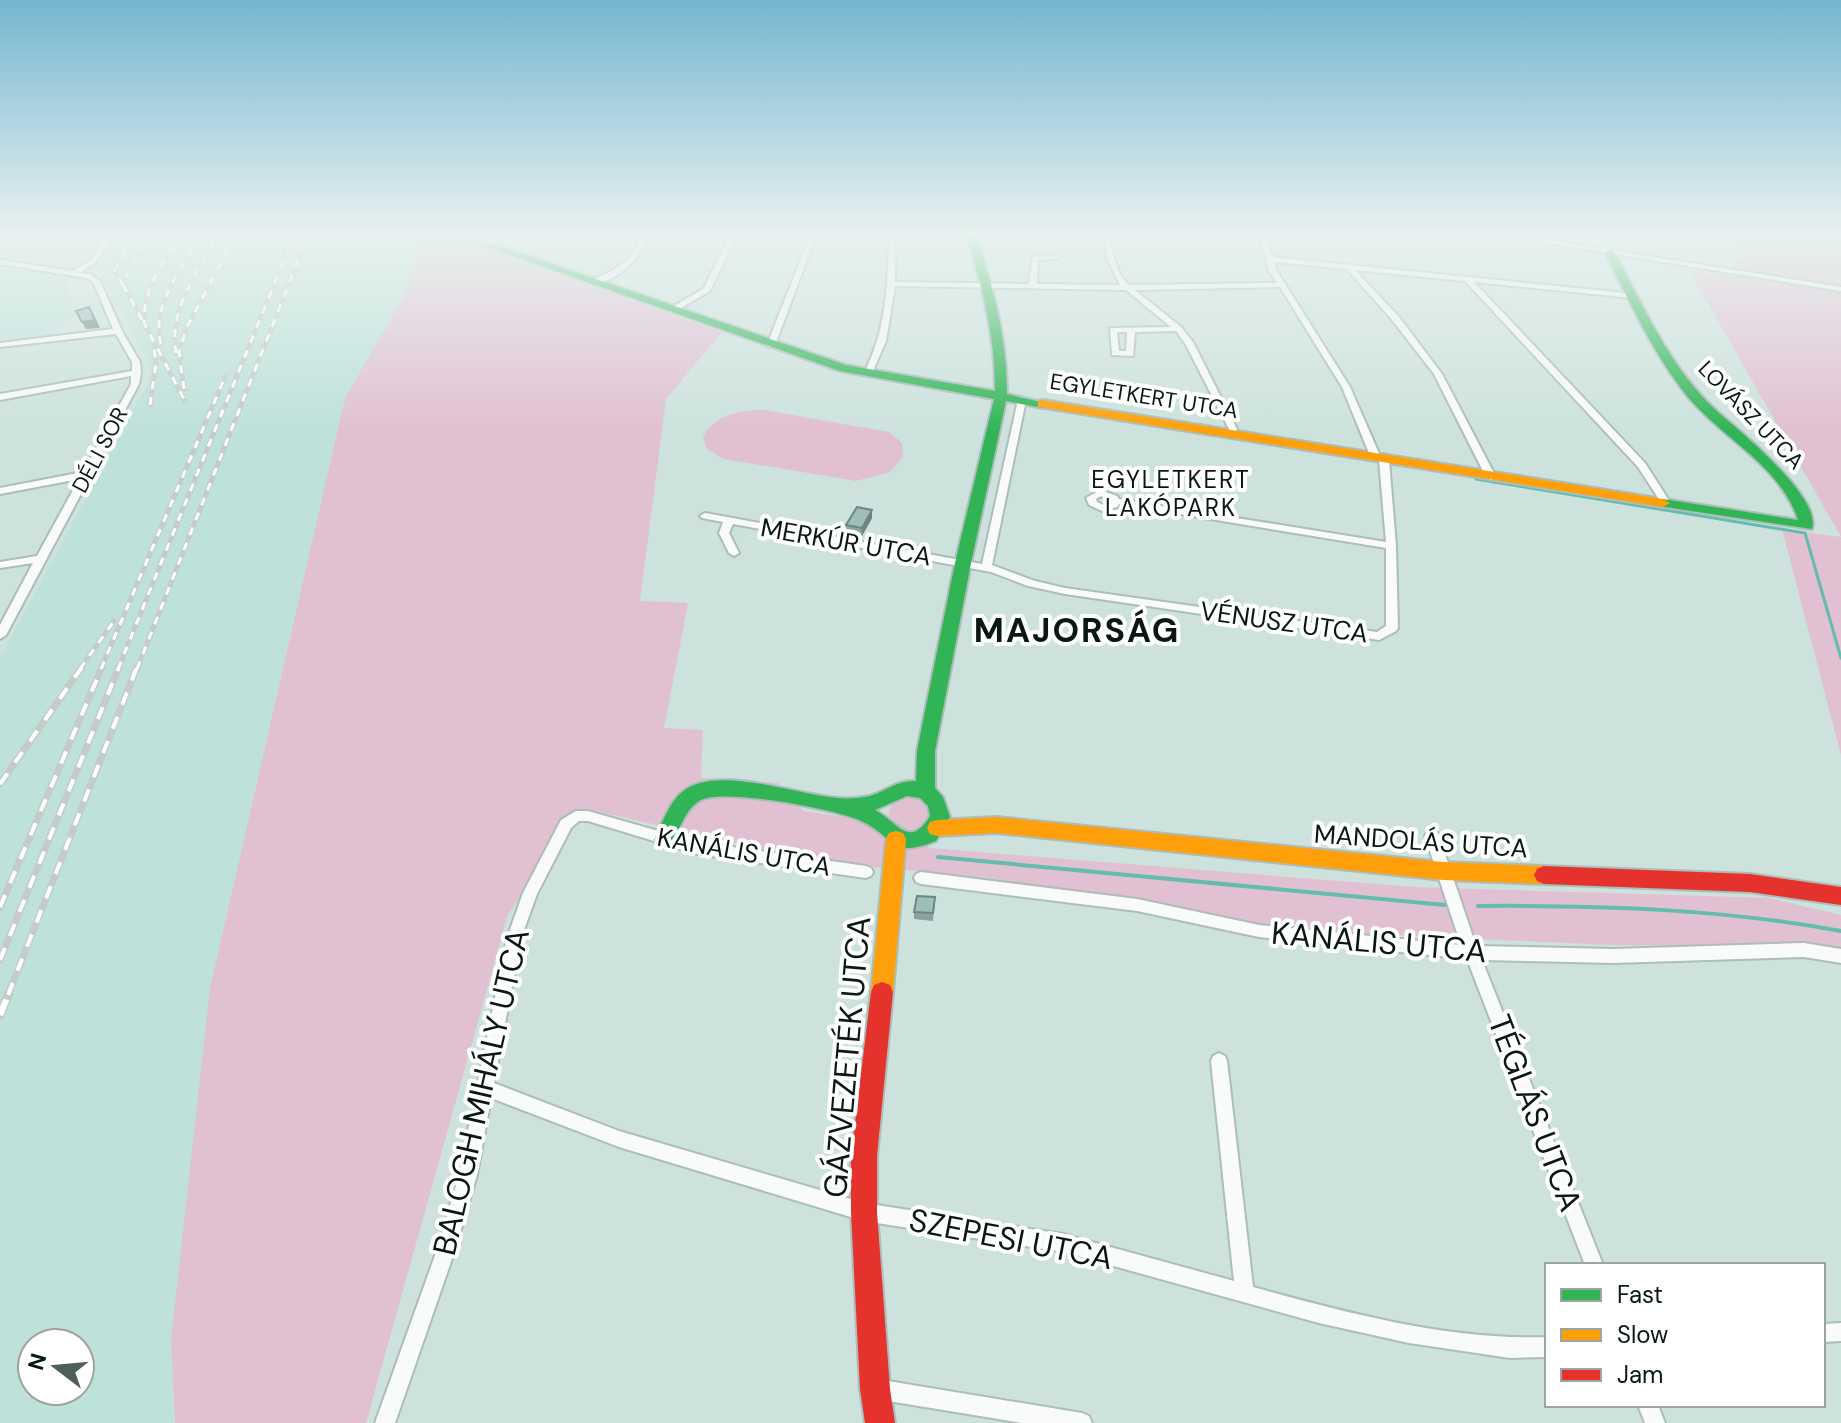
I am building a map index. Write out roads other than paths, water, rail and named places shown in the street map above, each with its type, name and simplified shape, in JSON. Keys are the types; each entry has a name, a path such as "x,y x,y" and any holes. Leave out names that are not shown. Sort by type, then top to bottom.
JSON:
{"street":[{"path":"0,397 137,372 136,362 104,299"},
{"name":"EGYLETKERT UTCA","path":"644,299 771,345 868,373 1380,459 1807,526"},
{"path":"674,310 691,299"},
{"path":"771,345 789,299"},
{"path":"868,373 879,350 889,299"},
{"path":"664,840 684,800 701,790 724,790 837,806 877,820 887,834 896,839 930,834 942,816 932,798 926,751 963,563 1001,397 1002,372 993,299"},
{"path":"1140,299 1178,329 1190,344 1233,429 1232,434"},
{"name":"VÉNUSZ UTCA","path":"963,563 1065,591 1379,636 1392,628 1391,546 1380,459 1346,387 1290,299"},
{"path":"1378,299 1438,374 1491,477"},
{"path":"1486,299 1642,465 1667,505"},
{"name":"LOVÁSZ UTCA","path":"1634,299 1683,381 1697,399 1773,468 1806,516 1807,526"},
{"path":"1131,331 1130,354 1115,353 1113,330 1178,329"},
{"path":"0,345 118,331"},
{"name":"DÉLI SOR","path":"0,635 89,474 135,384 137,372"},
{"path":"986,568 1022,400"},
{"path":"0,491 89,474"},
{"path":"1116,501 1391,546"},
{"name":"MERKÚR UTCA","path":"705,516 963,563"},
{"name":"MERKÚR UTCA","path":"729,521 724,533 734,553"},
{"path":"0,565 40,559"},
{"path":"837,806 883,800 904,789 926,751"},
{"path":"904,789 932,798"},
{"name":"MANDOLÁS UTCA","path":"932,798 997,825"},
{"path":"877,820 878,806 883,800"},
{"name":"KANÁLIS UTCA","path":"576,816 588,816 664,840 739,857 866,872"},
{"name":"BALOGH MIHÁLY UTCA","path":"385,1423 446,1250 468,1175 514,938 530,893 566,824 576,816"},
{"name":"MANDOLÁS UTCA","path":"930,834 997,825 1443,871 1750,883 1841,896"},
{"name":"GÁZVEZETÉK UTCA","path":"891,887 908,852 930,834"},
{"name":"TÉGLÁS UTCA","path":"1432,836 1472,953 1593,1263"},
{"name":"GÁZVEZETÉK UTCA","path":"880,1423 875,1389 864,1212 864,1156 896,839"},
{"name":"KANÁLIS UTCA","path":"921,878 1137,905 1259,931 1472,953 1613,956 1804,950 1841,956"},
{"path":"1219,1061 1245,1294"},
{"name":"SZEPESI UTCA","path":"486,1088 619,1139 864,1212 1063,1243 1245,1294 1409,1334 1510,1348 1545,1347"},
{"path":"875,1389 1082,1423"}],"waterway":[{"path":"1476,479 1805,533 1841,658"},
{"path":"938,857 1445,905"},
{"path":"1478,906 1569,906 1706,913 1841,931"}],"railway":[{"path":"131,299 142,320"},
{"path":"147,299 144,323 185,401"},
{"path":"161,344 160,315 165,299"},
{"path":"176,353 177,321 183,299"},
{"path":"184,389 179,352 187,327 202,299"},
{"path":"118,669 268,299"},
{"path":"137,669 283,299"},
{"path":"150,405 156,363 154,348"},
{"path":"101,669 225,377"},
{"path":"80,669 114,621"},
{"path":"0,784 82,667"},
{"path":"0,907 102,667"},
{"path":"0,960 119,667"},
{"path":"8,995 137,667"},
{"path":"0,1015 9,993"}],"district":[{"name":"EGYLETKERT LAKÓPARK","path":"1171,493"},
{"name":"MAJORSÁG","path":"1077,630"}]}
